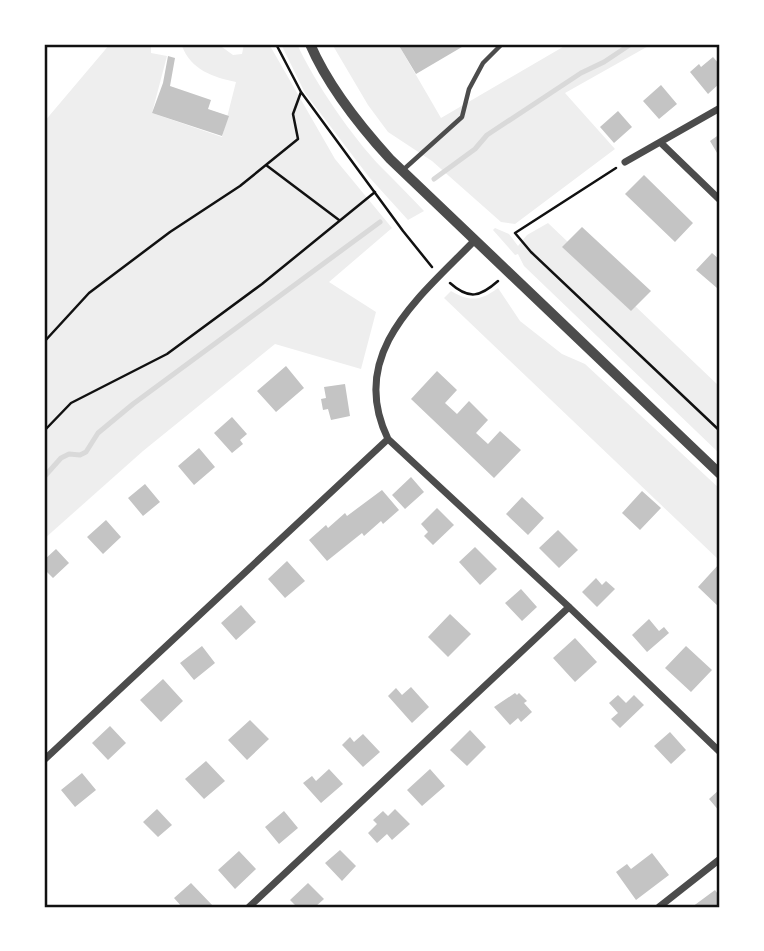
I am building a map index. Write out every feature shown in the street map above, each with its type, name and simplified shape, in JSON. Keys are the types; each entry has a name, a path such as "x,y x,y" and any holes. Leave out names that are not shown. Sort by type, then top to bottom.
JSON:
{"street":[{"path":"310,44 330,81 372,138 402,171 720,474"},
{"path":"625,162 661,144 682,128 720,108"},
{"path":"661,144 720,201"},
{"path":"475,240 402,318 382,352 377,392 381,424 388,439 720,752"},
{"path":"44,760 388,439"},
{"path":"249,907 569,607"},
{"path":"659,907 720,859"}],"lane":[{"path":"402,171 462,117 469,89 483,63 502,44"}],"path":[{"path":"276,44 301,92 426,261 458,290 476,295 486,292 499,281"},
{"path":"44,342 89,293 170,232 240,186 298,139 293,114 301,92"},
{"path":"625,162 515,233 531,252 720,431"},
{"path":"267,165 340,220"},
{"path":"44,431 71,403 166,354 262,284 375,192"}],"shaded area":[{"path":"110,44 151,44 151,53 167,56 152,113 222,137 236,82 211,75 197,67 182,46 222,47 233,55 242,54 244,44 269,44 335,159 392,228 329,282 376,312 361,369 275,344 143,451 44,539 44,122"},
{"path":"281,44 297,44 324,92 347,125 370,155 424,211 408,220 369,177 305,93"},
{"path":"332,44 398,44 441,118 568,44 652,44 565,93 615,149 515,224 501,222 432,161 388,132 368,105"},
{"path":"548,223 720,387 720,454 524,266 518,254 515,255 493,230 495,228 509,234 518,246 527,235"},
{"path":"498,288 520,321 562,354 585,364 720,489 720,561 444,298 451,291 464,297 480,298"}],"building":[{"path":"398,44 467,44 416,74"},
{"path":"168,56 175,58 170,86 211,100 208,109 229,116 222,136 152,113 163,83"},
{"path":"713,57 720,65 720,83 708,94 690,72"},
{"path":"661,85 677,104 659,119 643,101"},
{"path":"618,111 632,127 614,143 600,127"},
{"path":"720,134 720,158 710,141"},
{"path":"644,175 693,223 675,242 625,194"},
{"path":"582,227 651,291 631,311 562,247"},
{"path":"712,253 720,260 720,284 717,288 696,270"},
{"path":"286,366 304,388 276,412 257,391"},
{"path":"437,371 457,390 445,403 457,414 469,401 488,420 476,433 488,444 500,431 521,450 494,478 411,399"},
{"path":"345,384 350,416 331,420 328,409 323,410 321,399 326,398 324,387"},
{"path":"232,417 247,434 240,440 243,444 232,453 214,433"},
{"path":"199,448 215,467 194,485 178,466"},
{"path":"411,477 424,492 405,509 392,495"},
{"path":"145,484 160,502 143,516 128,498"},
{"path":"382,490 399,510 364,536 362,533 327,561 309,540 326,525 328,528 345,513 347,516"},
{"path":"642,491 661,508 640,530 622,513"},
{"path":"522,497 544,518 528,535 506,514"},
{"path":"437,508 454,525 433,545 424,536 428,532 421,524"},
{"path":"106,520 121,537 103,554 87,537"},
{"path":"558,530 578,550 559,568 539,548"},
{"path":"475,547 497,569 480,585 459,562"},
{"path":"56,549 69,563 53,578 44,569 44,560"},
{"path":"287,561 305,581 285,598 268,579"},
{"path":"719,564 720,566 720,608 698,587"},
{"path":"596,578 602,585 606,581 615,589 597,607 582,592"},
{"path":"521,589 537,607 522,621 505,603"},
{"path":"241,605 256,622 236,640 221,623"},
{"path":"450,614 471,634 448,657 428,637"},
{"path":"649,619 659,631 664,627 669,633 647,652 632,635"},
{"path":"575,638 597,662 575,682 553,658"},
{"path":"202,646 215,663 194,680 180,663"},
{"path":"686,646 712,670 691,692 665,668"},
{"path":"163,679 183,701 161,722 140,700"},
{"path":"411,687 429,707 412,723 388,696 396,688 402,695"},
{"path":"519,693 527,701 524,703 532,712 521,722 518,718 510,725 494,707"},
{"path":"618,695 626,703 634,695 644,705 620,728 611,719 618,713 609,703"},
{"path":"250,720 269,739 247,760 228,740"},
{"path":"110,726 126,743 108,760 92,743"},
{"path":"470,730 486,747 467,766 450,750"},
{"path":"670,732 686,750 671,764 654,746"},
{"path":"363,734 380,752 363,767 342,745 350,737 354,742"},
{"path":"206,761 225,781 204,799 185,779"},
{"path":"329,769 343,784 321,803 303,783 312,776 316,781"},
{"path":"430,769 445,786 422,806 407,790"},
{"path":"82,773 96,790 75,807 61,790"},
{"path":"720,789 720,812 709,799"},
{"path":"157,809 172,825 158,837 143,822"},
{"path":"395,809 410,824 392,840 387,834 377,843 368,833 377,824 373,820 383,811 388,816"},
{"path":"284,811 298,828 279,844 265,827"},
{"path":"340,850 356,866 342,881 325,863"},
{"path":"239,851 256,869 235,889 218,870"},
{"path":"652,853 669,875 636,900 616,872 627,864 631,869"},
{"path":"191,883 214,907 182,907 174,898"},
{"path":"308,883 324,899 315,907 297,907 290,900"},
{"path":"715,890 720,897 720,907 692,907"}],"waterway":[{"path":"434,179 475,149 487,135 581,73 631,44"},
{"path":"44,477 61,458 86,452 98,433 133,404 380,222"}]}
